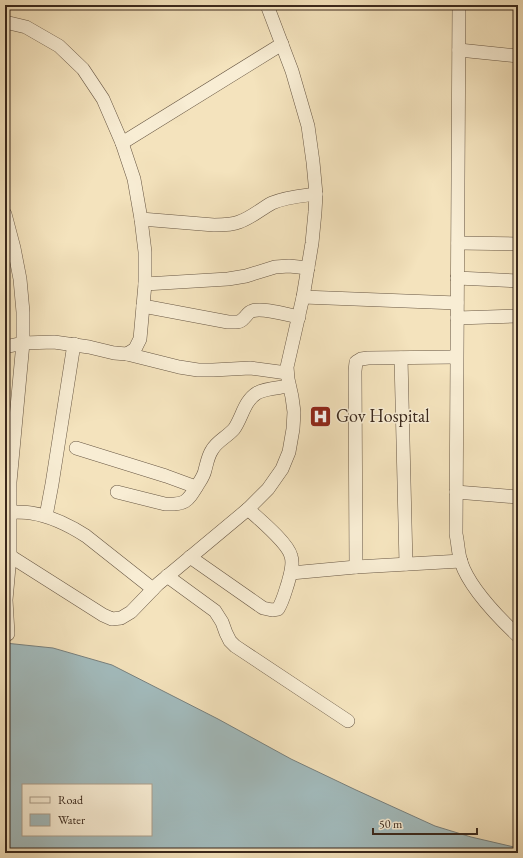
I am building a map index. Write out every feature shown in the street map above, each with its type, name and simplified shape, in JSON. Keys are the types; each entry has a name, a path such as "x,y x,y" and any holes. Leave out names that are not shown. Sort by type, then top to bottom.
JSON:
{"street":[{"path":"8,565 102,615 112,618 121,618 131,612 167,576 248,509 268,489 282,469 289,452 294,412 287,367 308,268 316,194 308,126 292,71 267,5"},
{"path":"459,5 456,534 461,561 477,591 518,636"},
{"path":"5,22 26,27 59,46 83,69 103,99 122,143 134,179 145,252 145,284 140,339 135,349 127,354"},
{"path":"122,143 282,44"},
{"path":"459,50 518,56"},
{"path":"141,219 214,226 238,223 273,203 285,199 316,194"},
{"path":"5,214 20,279 23,312 23,343 10,482 6,600 8,634"},
{"path":"458,244 518,244"},
{"path":"145,284 228,279 246,276 275,267 288,266 308,268"},
{"path":"457,278 518,281"},
{"path":"303,297 457,303"},
{"path":"143,306 228,322 242,320 251,311 258,309 298,317"},
{"path":"457,318 518,316"},
{"path":"5,347 23,343 54,342 74,344 114,353 127,354 179,367 198,370 250,368 288,373"},
{"path":"46,516 74,344"},
{"path":"356,567 356,362 361,359 368,358 456,356"},
{"path":"402,358 406,564"},
{"path":"117,492 165,504 181,503 188,500 205,472 211,450 234,428 250,399 256,394 265,390 289,386"},
{"path":"76,448 196,487"},
{"path":"456,492 518,497"},
{"path":"190,557 263,608 272,610 278,609 291,572 292,557 284,543 248,509"},
{"path":"10,512 31,513 46,516 66,525 86,536 153,589"},
{"path":"291,572 461,561"},
{"path":"167,576 215,611 222,622 223,628 230,641 235,646 348,721"}],"water":[{"path":"5,643 53,648 112,665 218,719 291,759 356,790 435,826 471,837 518,848 518,853 5,853"}],"place":[{"name":"Gov Hospital","path":"320,416"}]}
